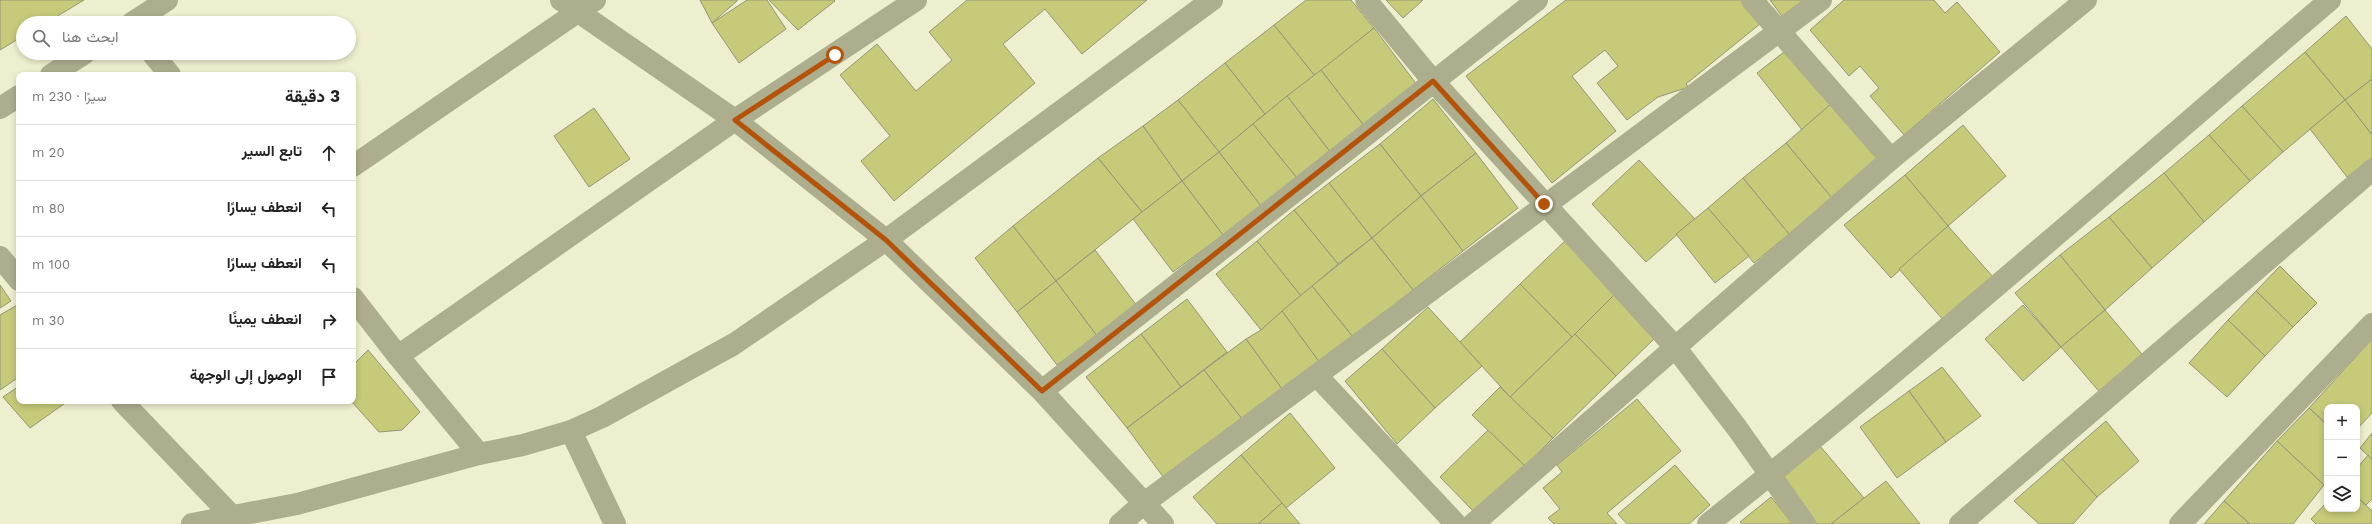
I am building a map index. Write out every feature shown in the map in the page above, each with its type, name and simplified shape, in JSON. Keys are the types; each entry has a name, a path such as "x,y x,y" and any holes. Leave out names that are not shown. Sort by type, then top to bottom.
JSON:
{"street":[{"path":"143,16 167,0"},
{"path":"356,164 569,6 595,0"},
{"path":"398,356 735,120 916,0"},
{"path":"192,524 297,504 479,454 522,445 571,431 602,417 734,344 886,240 1212,0"},
{"path":"1366,0 1433,81 1674,347 1737,428 1769,476 1805,524"},
{"path":"1042,391 1537,0"},
{"path":"1752,0 1891,159"},
{"path":"1120,524 1143,504 1447,281 1544,204 1821,0"},
{"path":"1473,524 1891,159 2086,0"},
{"path":"1708,524 1769,476 2044,245 2330,0"},
{"path":"569,6 735,120 886,240 1042,391 1143,504 1163,524"},
{"path":"56,72 74,60"},
{"path":"158,60 168,72"},
{"path":"0,108 16,98"},
{"path":"1960,524 2372,170"},
{"path":"0,257 16,276"},
{"path":"356,302 398,356 479,454"},
{"path":"2180,524 2372,324"},
{"path":"1317,376 1456,524"},
{"path":"125,404 232,516"},
{"path":"571,431 615,524"}],"building":[{"path":"0,0 84,0 58,16 16,16 16,40 0,50"},
{"path":"700,0 738,0 712,23"},
{"path":"747,0 767,0 786,29 739,63 712,23"},
{"path":"769,0 834,0 835,1 798,30"},
{"path":"967,0 1147,0 1082,54 1045,9 1003,44 1035,83 894,201 861,161 890,136 840,75 877,44 916,91 952,60 929,32"},
{"path":"1306,0 1351,0 1374,28 1315,76 1274,25"},
{"path":"1386,0 1423,0 1403,18"},
{"path":"1566,0 1747,0 1766,19 1686,84 1689,87 1658,97 1627,120 1597,83 1618,66 1605,50 1572,76 1616,131 1552,183 1466,76"},
{"path":"1770,0 1809,0 1784,19"},
{"path":"1844,0 1934,0 1945,13 1957,2 2000,52 1904,135 1870,96 1879,88 1860,66 1849,76 1810,30"},
{"path":"2346,16 2372,49 2372,79 2345,100 2305,52"},
{"path":"1274,25 1315,76 1265,114 1225,63"},
{"path":"1374,28 1418,86 1365,127 1321,70"},
{"path":"1789,48 1832,103 1802,130 1757,73"},
{"path":"2305,52 2345,100 2283,152 2242,106"},
{"path":"1225,63 1265,114 1219,152 1178,100"},
{"path":"1321,70 1365,127 1331,153 1287,96"},
{"path":"2372,79 2372,135 2345,100"},
{"path":"1287,96 1331,153 1297,178 1253,124"},
{"path":"1433,99 1476,153 1421,196 1380,144"},
{"path":"1178,100 1219,152 1182,181 1143,126"},
{"path":"2345,100 2372,135 2372,158 2347,177 2310,129"},
{"path":"1832,103 1879,158 1832,198 1786,143"},
{"path":"2242,106 2283,152 2250,181 2209,135"},
{"path":"594,108 630,159 589,187 554,136"},
{"path":"1253,124 1297,178 1261,206 1219,152"},
{"path":"1963,125 2006,176 1948,226 1905,175"},
{"path":"1143,126 1182,181 1142,212 1098,158"},
{"path":"2209,135 2250,181 2204,222 2164,173"},
{"path":"1786,143 1832,198 1789,234 1743,178"},
{"path":"1380,144 1421,196 1372,238 1329,183"},
{"path":"1219,152 1261,206 1223,235 1182,181"},
{"path":"1476,153 1518,208 1463,251 1421,196"},
{"path":"1098,158 1142,212 1056,281 1013,226"},
{"path":"1639,160 1695,219 1646,262 1592,204"},
{"path":"2164,173 2204,222 2152,268 2109,217"},
{"path":"1905,175 1948,226 1891,278 1844,225"},
{"path":"1743,178 1789,234 1754,263 1708,208"},
{"path":"1182,181 1223,235 1173,272 1133,219"},
{"path":"1329,183 1372,238 1338,264 1294,210"},
{"path":"1421,196 1463,251 1413,290 1372,238"},
{"path":"1708,208 1749,256 1715,283 1676,234"},
{"path":"1294,210 1338,264 1301,296 1257,241"},
{"path":"2109,217 2152,268 2105,310 2060,255"},
{"path":"1013,226 1056,281 1017,312 975,258"},
{"path":"1948,226 1994,278 1944,321 1899,269"},
{"path":"1372,238 1413,290 1353,337 1312,286"},
{"path":"1567,239 1618,291 1572,337 1520,284"},
{"path":"1257,241 1301,296 1261,330 1216,274"},
{"path":"1095,250 1137,306 1097,336 1056,281"},
{"path":"2060,255 2105,310 2061,347 2015,293"},
{"path":"2280,266 2317,303 2293,327 2256,291"},
{"path":"1056,281 1097,336 1057,365 1017,312"},
{"path":"1520,284 1572,337 1510,397 1460,342"},
{"path":"0,285 11,301 0,308"},
{"path":"1312,286 1353,337 1320,363 1282,311"},
{"path":"1618,291 1659,334 1616,376 1575,334"},
{"path":"2256,291 2293,327 2265,356 2228,320"},
{"path":"1187,299 1227,352 1181,387 1141,334"},
{"path":"2023,305 2061,347 2023,381 1985,339"},
{"path":"16,306 16,379 0,390 0,315"},
{"path":"1428,307 1482,366 1435,408 1382,349"},
{"path":"2105,310 2146,359 2103,396 2061,347"},
{"path":"1282,311 1320,363 1282,389 1246,339 1261,330"},
{"path":"2228,320 2265,356 2227,397 2189,363"},
{"path":"1141,334 1181,387 1127,428 1086,377"},
{"path":"1575,334 1616,376 1553,438 1510,397"},
{"path":"1246,339 1282,389 1242,419 1204,370"},
{"path":"2372,339 2372,413 2360,426 2360,404 2324,404 2324,421 2309,408"},
{"path":"1382,349 1435,408 1397,444 1345,381"},
{"path":"368,350 420,412 402,430 379,432 354,404 356,404 356,362"},
{"path":"1942,367 1981,416 1946,442 1909,391"},
{"path":"1204,370 1242,419 1164,478 1127,428"},
{"path":"1500,387 1553,438 1525,466 1472,415"},
{"path":"16,388 16,404 64,404 30,428 3,397"},
{"path":"1909,391 1946,442 1897,478 1860,427"},
{"path":"1637,399 1681,451 1607,513 1617,524 1554,524 1548,518 1560,509 1543,488 1562,472 1557,465"},
{"path":"2309,408 2324,422 2324,485 2277,441"},
{"path":"1290,413 1335,468 1286,508 1241,455"},
{"path":"2106,421 2139,461 2097,497 2062,459"},
{"path":"1488,430 1525,466 1477,515 1440,477"},
{"path":"2372,433 2372,460 2360,448"},
{"path":"2277,441 2324,485 2293,524 2250,524 2224,501"},
{"path":"1820,446 1864,498 1831,524 1817,524 1779,481"},
{"path":"1241,455 1282,503 1258,524 1217,524 1193,497"},
{"path":"2368,455 2372,460 2372,499 2366,505 2360,500 2360,464"},
{"path":"2062,459 2097,497 2073,524 2039,524 2014,501"},
{"path":"1675,465 1710,505 1689,524 1627,524 1618,514"},
{"path":"1886,481 1920,524 1831,524 1864,498"},
{"path":"1771,497 1793,524 1742,524 1740,522"},
{"path":"2360,500 2372,511 2372,524 2316,524 2311,519 2324,505 2324,512 2360,512"},
{"path":"2224,501 2250,524 2204,524"},
{"path":"1282,503 1300,524 1258,524"}],"route":[{"path":"835,55 735,120 886,240 1042,391 1433,81 1544,204"}]}
